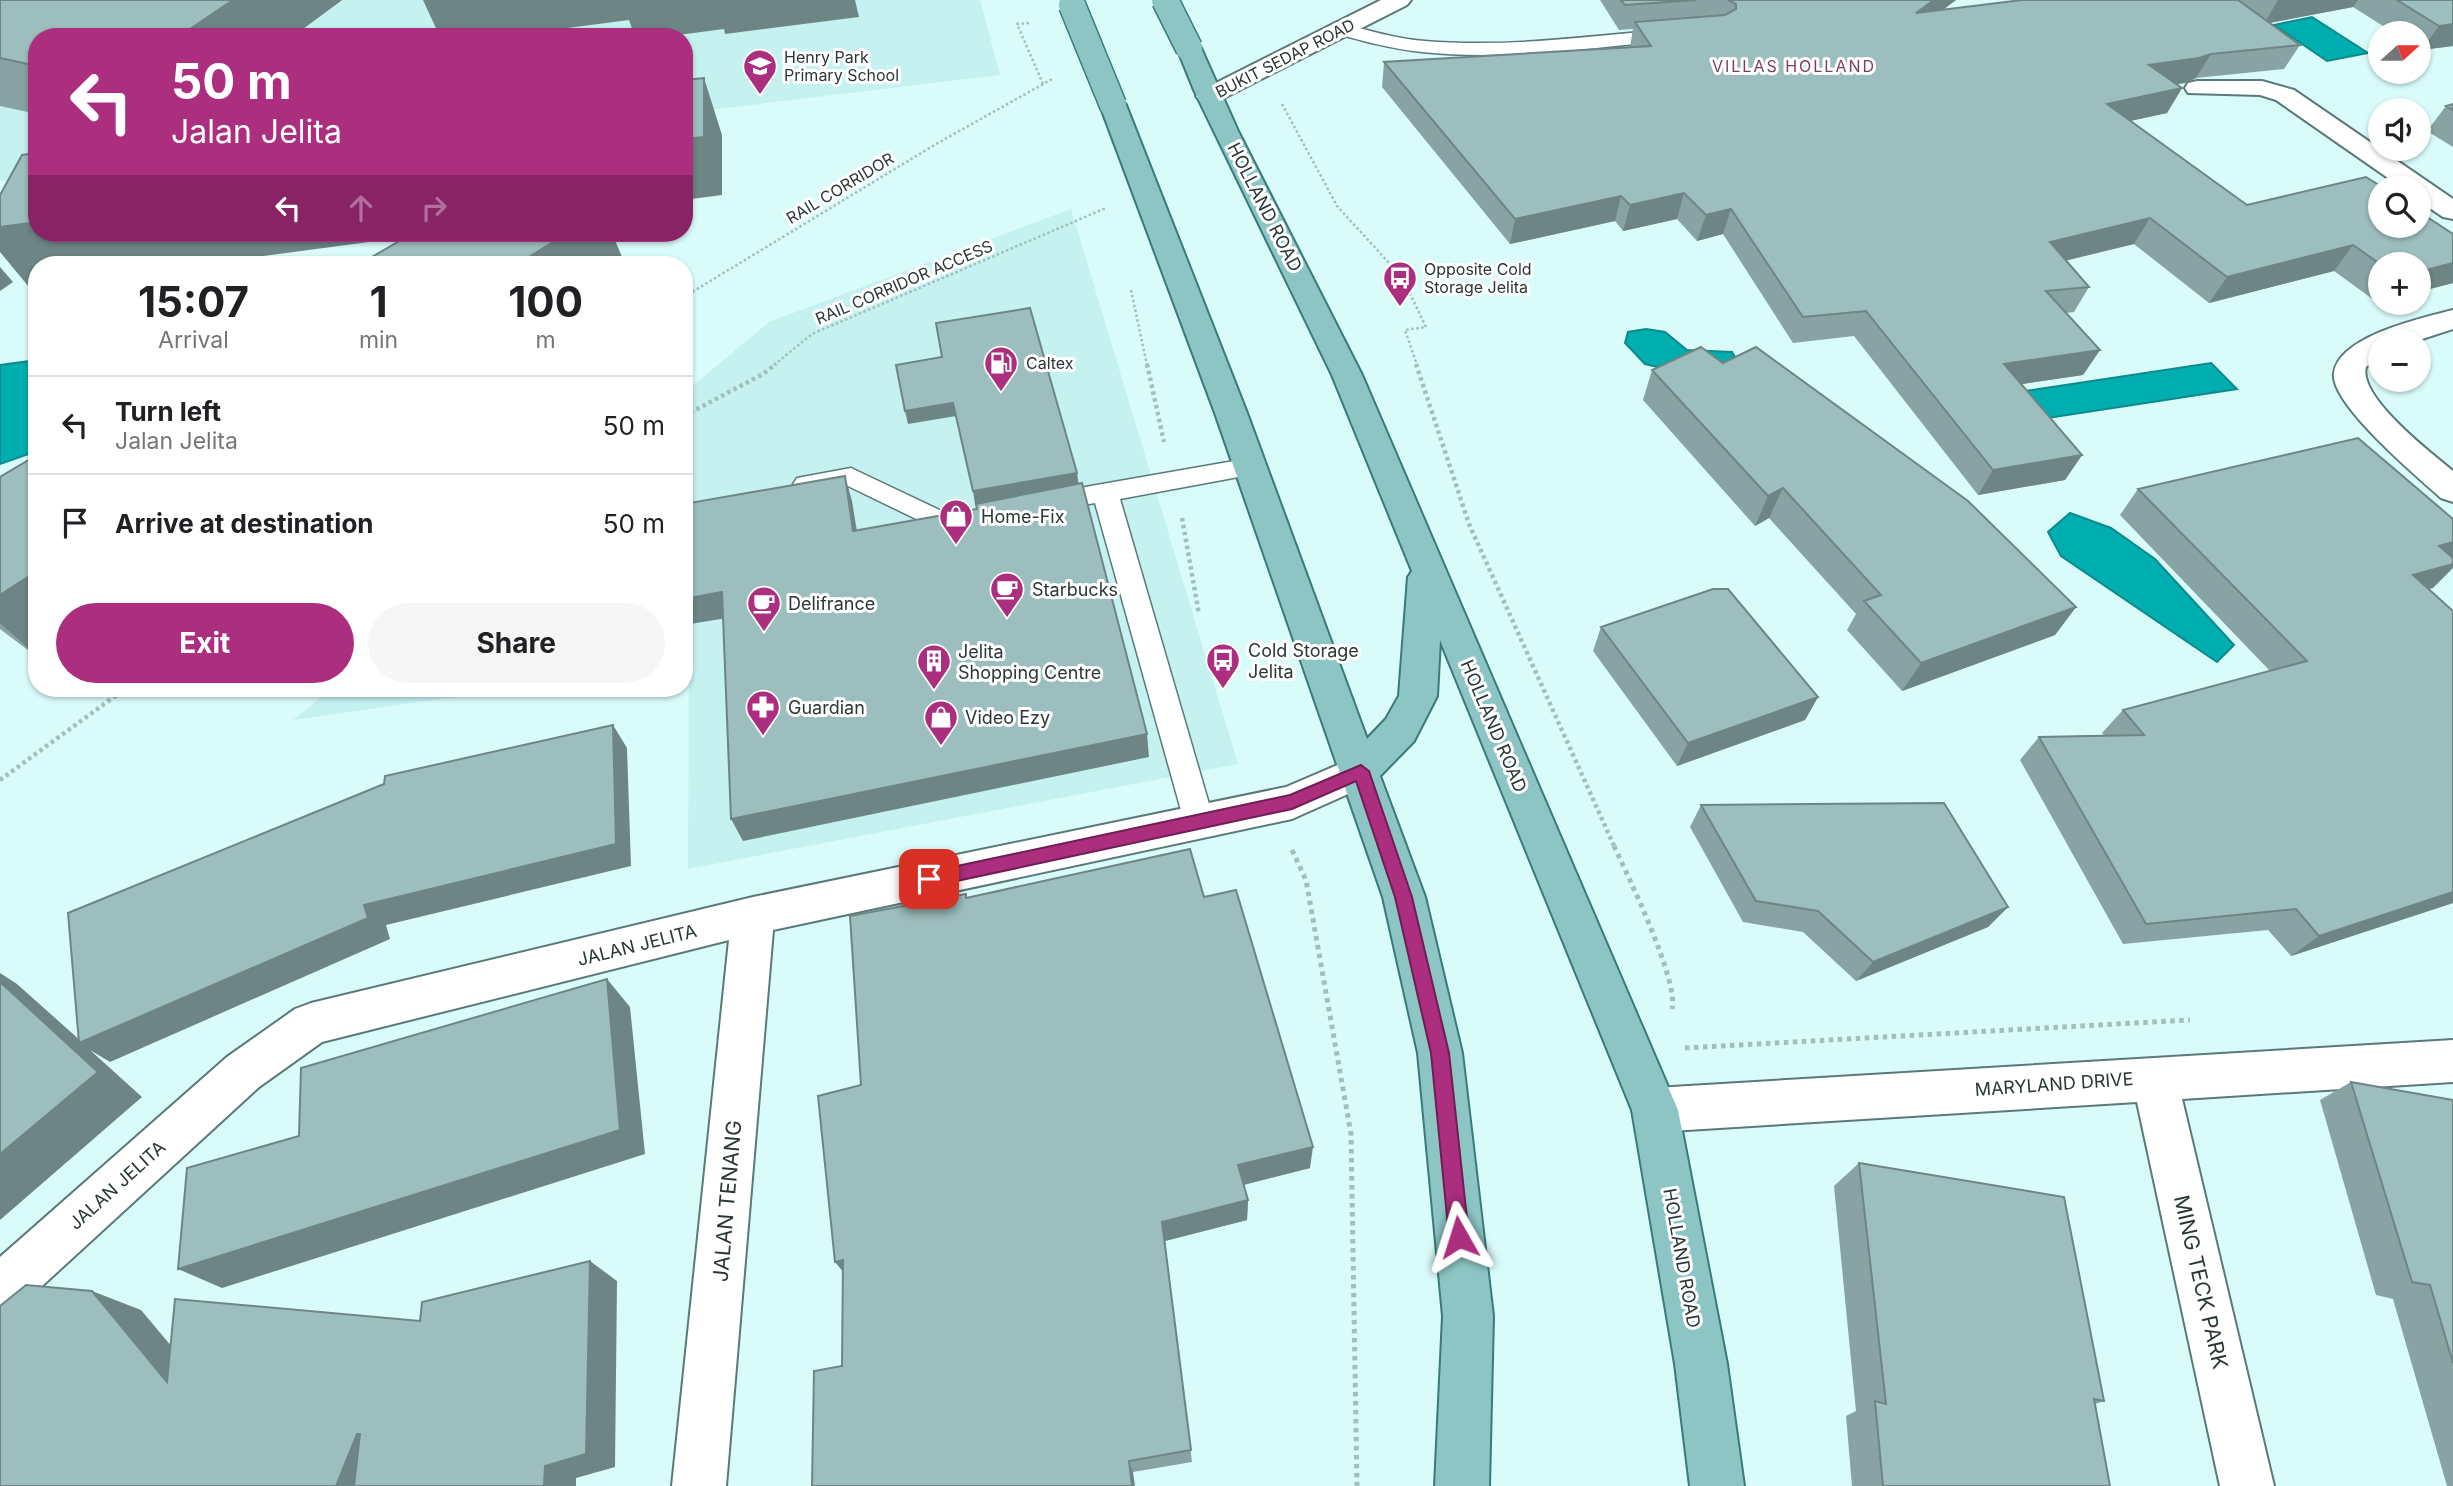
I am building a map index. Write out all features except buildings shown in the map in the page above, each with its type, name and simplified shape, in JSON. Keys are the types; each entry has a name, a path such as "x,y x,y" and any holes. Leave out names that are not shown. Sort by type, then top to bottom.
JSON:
{"main road":[{"name":"HOLLAND ROAD","path":"1165,0 1209,96 1309,292 1655,1110 1702,1364 1717,1486"},
{"path":"1071,2 1251,467 1404,897 1440,1053 1468,1316 1462,1486"},
{"path":"1361,771 1400,730 1418,696 1426,565"}],"street":[{"name":"BUKIT SEDAP ROAD","path":"1209,96 1399,0"},
{"path":"2197,88 2262,88 2285,95 2453,211"},
{"path":"2422,329 2453,319"},
{"path":"2368,350 2352,364 2349,378 2358,396 2379,422 2453,490"},
{"name":"JALAN JELITA","path":"0,1290 243,1072 312,1024 753,916 1292,802 1361,771"},
{"name":"JALAN TENANG","path":"699,1486 753,916"},
{"name":"MARYLAND DRIVE","path":"1655,1110 2453,1061"},
{"name":"MING TECK PARK","path":"2154,1078 2247,1486"}],"lane":[{"path":"1340,29 1402,45 1447,51 1693,33"},
{"path":"1023,507 1251,467"},
{"path":"788,488 851,477 941,522"},
{"path":"1105,493 1199,821"},
{"path":"900,531 968,517"}],"path":[{"path":"1039,22 1017,24 1043,84"},
{"name":"RAIL CORRIDOR","path":"693,292 1010,102"},
{"path":"1102,196 1111,220"},
{"name":"RAIL CORRIDOR ACCESS","path":"693,411 763,374 811,334 1107,208"},
{"path":"1129,283 1163,425 1165,453 1175,482 1199,614"},
{"path":"0,780 114,697"},
{"path":"1272,806 1306,880 1334,1025 1351,1134 1357,1486"},
{"path":"1676,1049 2195,1019"}],"shaded area":[{"name":"Henry Park Primary School","path":"0,0 980,0 1000,75 693,112 693,28 28,28 28,185 0,180"},
{"path":"1071,209 1238,764 688,869 689,697 693,697 693,385 769,322"},
{"path":"321,697 454,697 293,720"}],"water":[{"path":"2312,17 2368,53 2327,61 2274,25"},
{"path":"1646,329 1665,332 1687,350 1732,352 1738,362 1723,382 1645,364 1625,343 1628,332"},
{"path":"28,361 28,454 0,464 0,365"},
{"path":"2211,363 2237,389 2048,418 2025,391"},
{"path":"2070,513 2111,528 2155,559 2234,645 2217,662 2061,556 2048,532"}],"place":[{"name":"Henry Park Primary School","path":"760,96"},
{"name":"Opposite Cold Storage Jelita","path":"1400,308"},
{"name":"Caltex","path":"1001,393"},
{"name":"Home-Fix","path":"956,546"},
{"name":"Starbucks","path":"1007,619"},
{"name":"Delifrance","path":"764,633"},
{"name":"Cold Storage Jelita","path":"1223,690"},
{"name":"Jelita Shopping Centre","path":"934,691"},
{"name":"Guardian","path":"763,737"},
{"name":"Video Ezy","path":"941,747"}],"district":[{"name":"VILLAS HOLLAND","path":"1794,66"}],"route":[{"path":"929,879 1292,802 1361,771 1404,897 1440,1053 1459,1237"}]}
